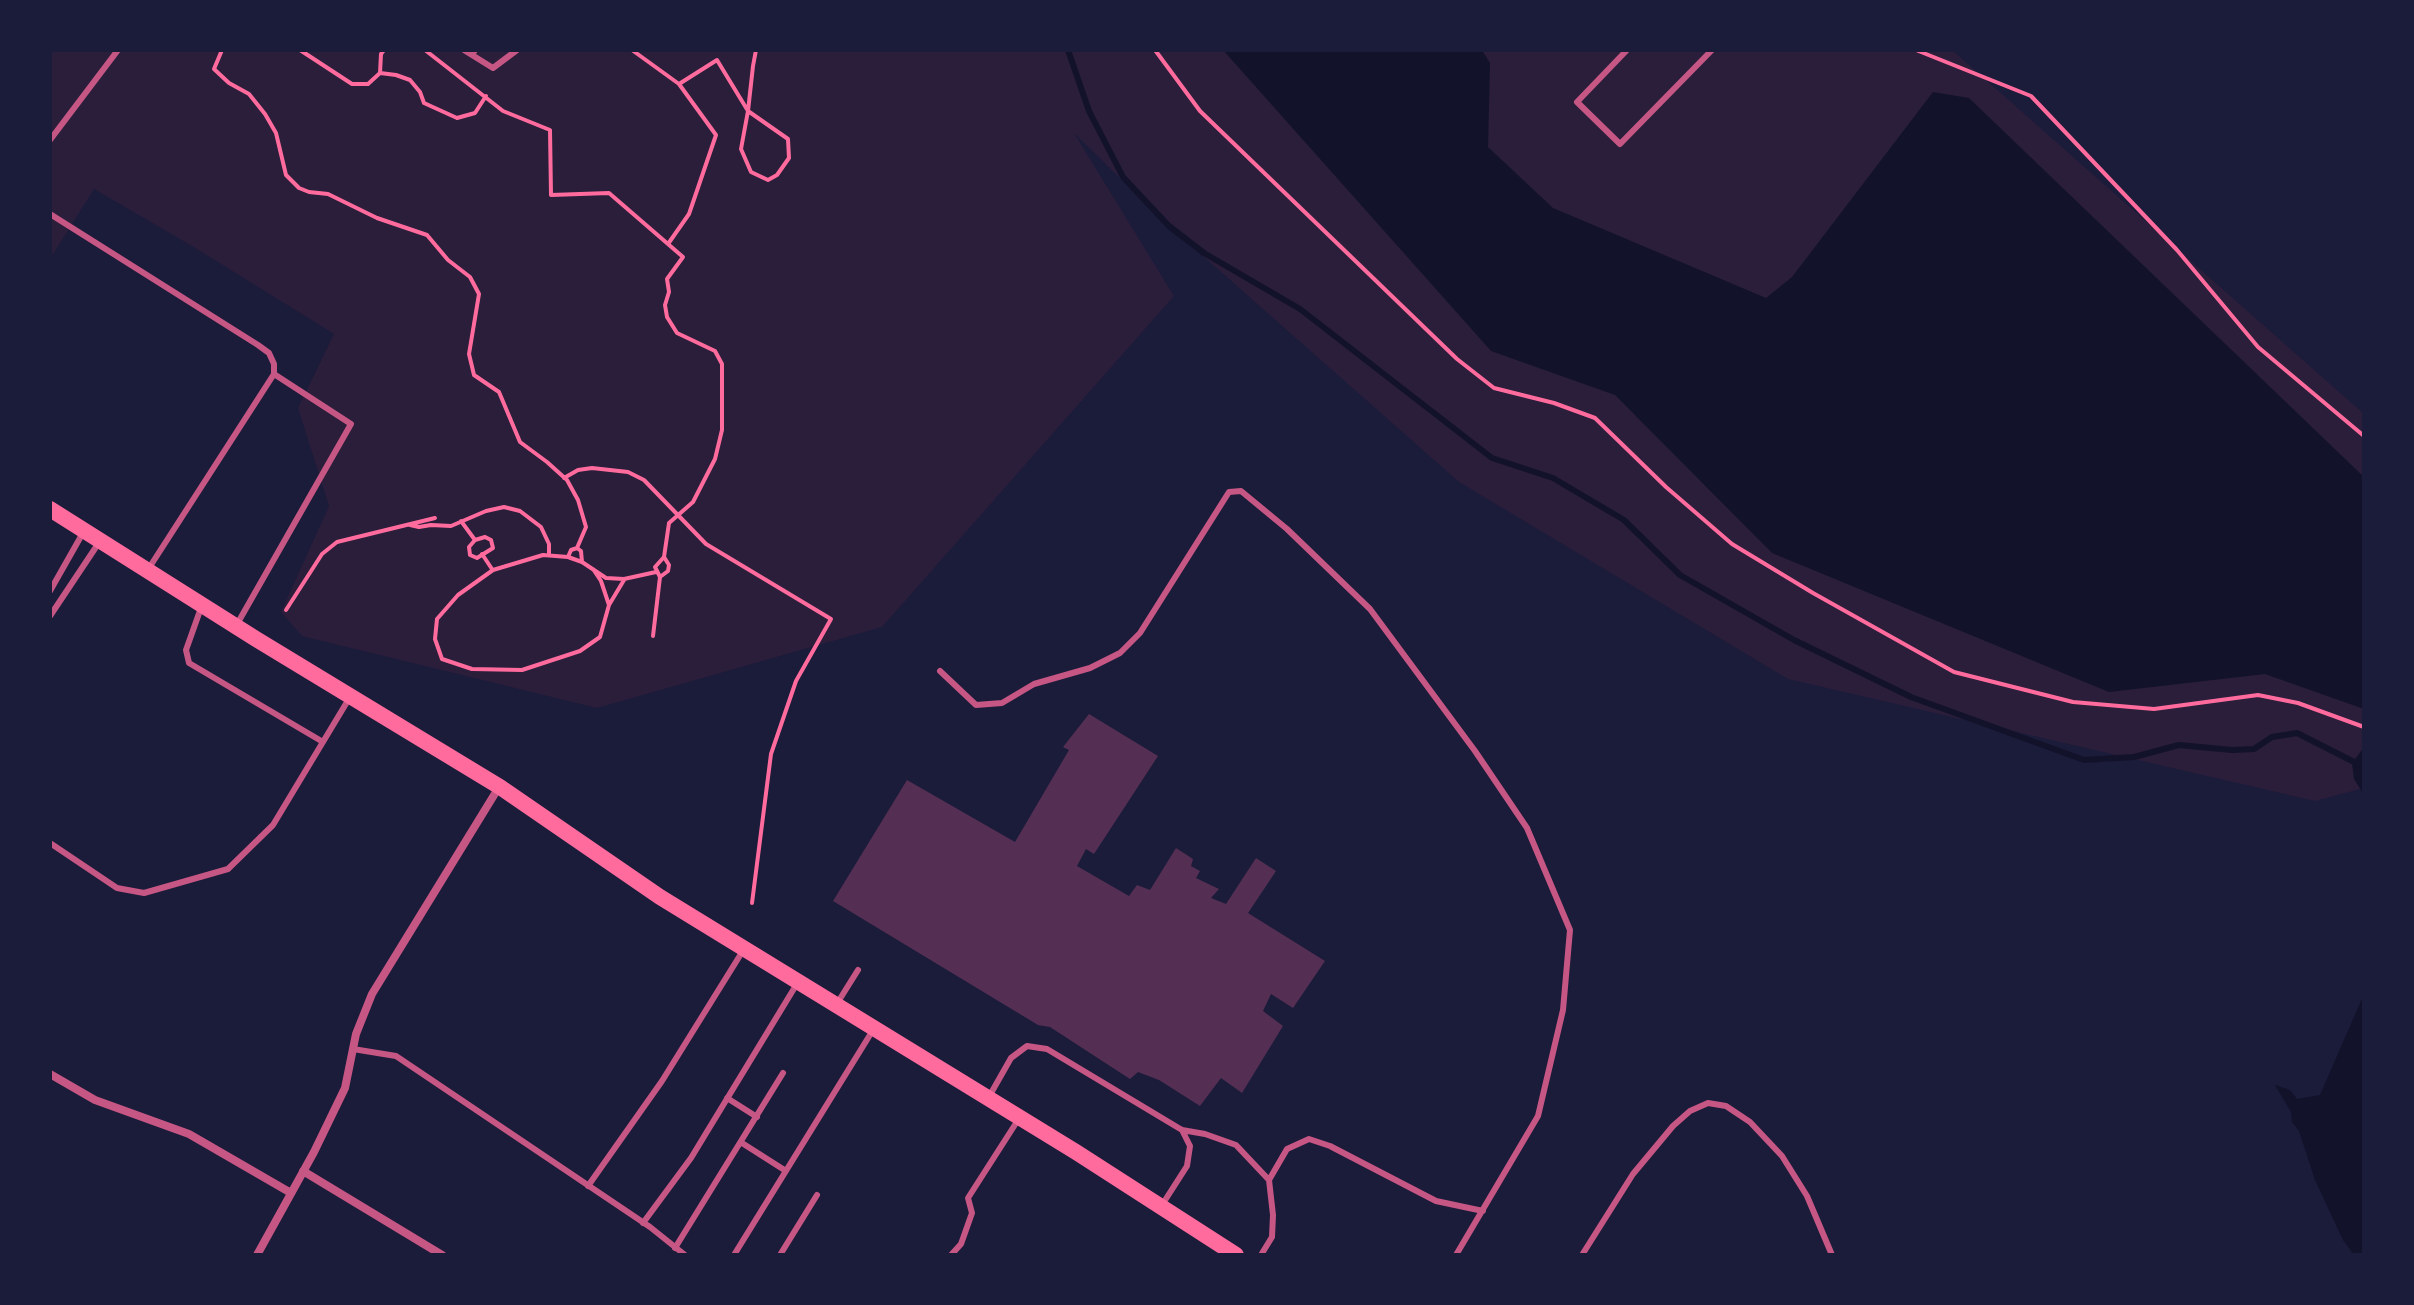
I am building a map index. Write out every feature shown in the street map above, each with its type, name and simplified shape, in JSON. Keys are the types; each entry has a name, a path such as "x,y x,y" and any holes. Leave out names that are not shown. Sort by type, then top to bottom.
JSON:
{"main road":[{"path":"50,509 236,627 500,787 660,897 1020,1117 1236,1255"}],"street":[{"path":"257,1255 345,1088 353,1049 372,994 500,787"},
{"path":"50,1074 95,1100 189,1134 291,1193"},
{"path":"303,1171 442,1255"}],"lane":[{"path":"50,140 118,50"},
{"path":"464,50 474,52 493,68 517,50"},
{"path":"1627,50 1577,102 1620,144 1712,50"},
{"path":"50,214 258,345 269,353 274,364 274,374 147,571"},
{"path":"236,627 351,424 274,374"},
{"path":"940,671 976,705 1002,703 1034,684 1090,668 1120,653 1140,633 1229,492 1241,491 1287,529 1370,609 1475,751 1527,828 1570,930 1563,1010 1538,1116 1456,1255"},
{"path":"50,591 84,531"},
{"path":"50,616 100,541"},
{"path":"202,605 186,650 189,663 323,742"},
{"path":"50,843 117,888 144,893 228,869 273,825 350,697"},
{"path":"588,1186 662,1081 744,949"},
{"path":"836,1005 858,970"},
{"path":"643,1223 691,1158 798,982"},
{"path":"734,1255 874,1028"},
{"path":"988,1098 1011,1058 1027,1046 1047,1049 1182,1130 1236,1145 1269,1180"},
{"path":"353,1049 396,1056 643,1223 685,1255"},
{"path":"675,1248 783,1073"},
{"path":"727,1098 757,1117"},
{"path":"1582,1255 1633,1174 1673,1126 1690,1111 1708,1103 1726,1106 1750,1122 1782,1156 1807,1196 1832,1255"},
{"path":"951,1255 961,1244 972,1213 968,1198 1020,1117"},
{"path":"1161,1206 1187,1166 1190,1146 1182,1130"},
{"path":"1261,1255 1272,1237 1269,1180 1287,1149 1309,1139 1330,1146 1436,1201 1483,1211"},
{"path":"742,1143 786,1171"},
{"path":"780,1255 817,1195"}],"path":[{"path":"222,50 214,69 229,83 249,94 265,114 276,133 286,175 299,188 328,194 377,218 427,235 448,260 470,277 479,294 469,354 474,375 499,392 520,442 564,478 578,500 586,527 577,548 571,550 568,557"},
{"path":"300,50 352,84 368,84 380,73 384,50"},
{"path":"425,50 503,111 550,130 551,195 609,193 683,257 667,279 667,317 677,333 715,351 722,364 722,430 715,459 693,502 669,523 664,557 655,567 658,575 653,636"},
{"path":"632,50 679,84 716,135 689,214 668,244"},
{"path":"679,84 717,60 748,111 788,139 789,158 777,175 768,180 751,172 741,149 748,111 756,50"},
{"path":"1155,50 1200,111 1457,359 1494,388 1554,403 1595,418 1666,487 1732,544 1813,593 1954,672 2073,702 2154,709 2258,695 2298,703 2361,726"},
{"path":"1916,50 2031,96 2177,250 2258,347 2364,436"},
{"path":"380,73 410,80 424,103 457,118 475,113 486,96"},
{"path":"564,478 578,470 592,468 628,472 644,480 706,544 831,619 796,681 771,754 752,903"},
{"path":"407,525 451,526 504,507 520,511 541,527 549,544 548,555"},
{"path":"286,610 322,554 337,542 435,518"},
{"path":"461,521 475,540"},
{"path":"485,537 491,540 493,548 482,554 477,558 470,555 469,547 475,540 485,537"},
{"path":"577,548 581,551 582,562"},
{"path":"482,554 493,570"},
{"path":"624,579 609,605 600,637 580,651 522,670 472,669 442,659 435,639 437,619 458,595 493,570 548,555 582,562 606,578 624,579 668,571 669,565 664,557"},
{"path":"593,569 601,581 609,605"}],"shaded area":[{"path":"50,50 1952,50 2364,414 2364,788 2315,801 1788,679 1459,482 1169,226 1074,133 1174,296 882,627 597,708 302,636 281,612 329,506 298,408 334,334 94,189 50,259"},
{"path":"1223,50 1482,50 1490,63 1488,147 1553,208 1766,298 1792,277 1933,92 1969,98 2364,477 2364,709 2265,674 2109,692 1772,553 1615,395 1491,351"},
{"path":"2364,747 2364,795 2354,779 2352,763"},
{"path":"2364,994 2364,1255 2354,1255 2343,1240 2315,1180 2291,1112 2275,1085 2290,1090 2297,1099 2320,1095"}],"building":[{"path":"1089,714 1158,756 1094,854 1086,849 1077,866 1129,896 1137,885 1150,890 1176,848 1193,859 1191,866 1200,871 1196,878 1219,889 1211,898 1226,904 1256,858 1276,871 1248,913 1325,961 1293,1008 1271,994 1263,1011 1283,1026 1242,1093 1221,1078 1200,1106 1159,1080 1138,1072 1130,1079 1050,1027 1038,1025 833,901 907,780 1015,842 1069,750 1063,747"}],"waterway":[{"path":"1068,50 1089,111 1123,177 1169,226 1204,253 1300,309 1492,458 1553,478 1624,520 1680,575 1794,640 1911,697 2084,760 2134,757 2179,745 2254,749 2272,737 2297,733 2364,767"}]}
